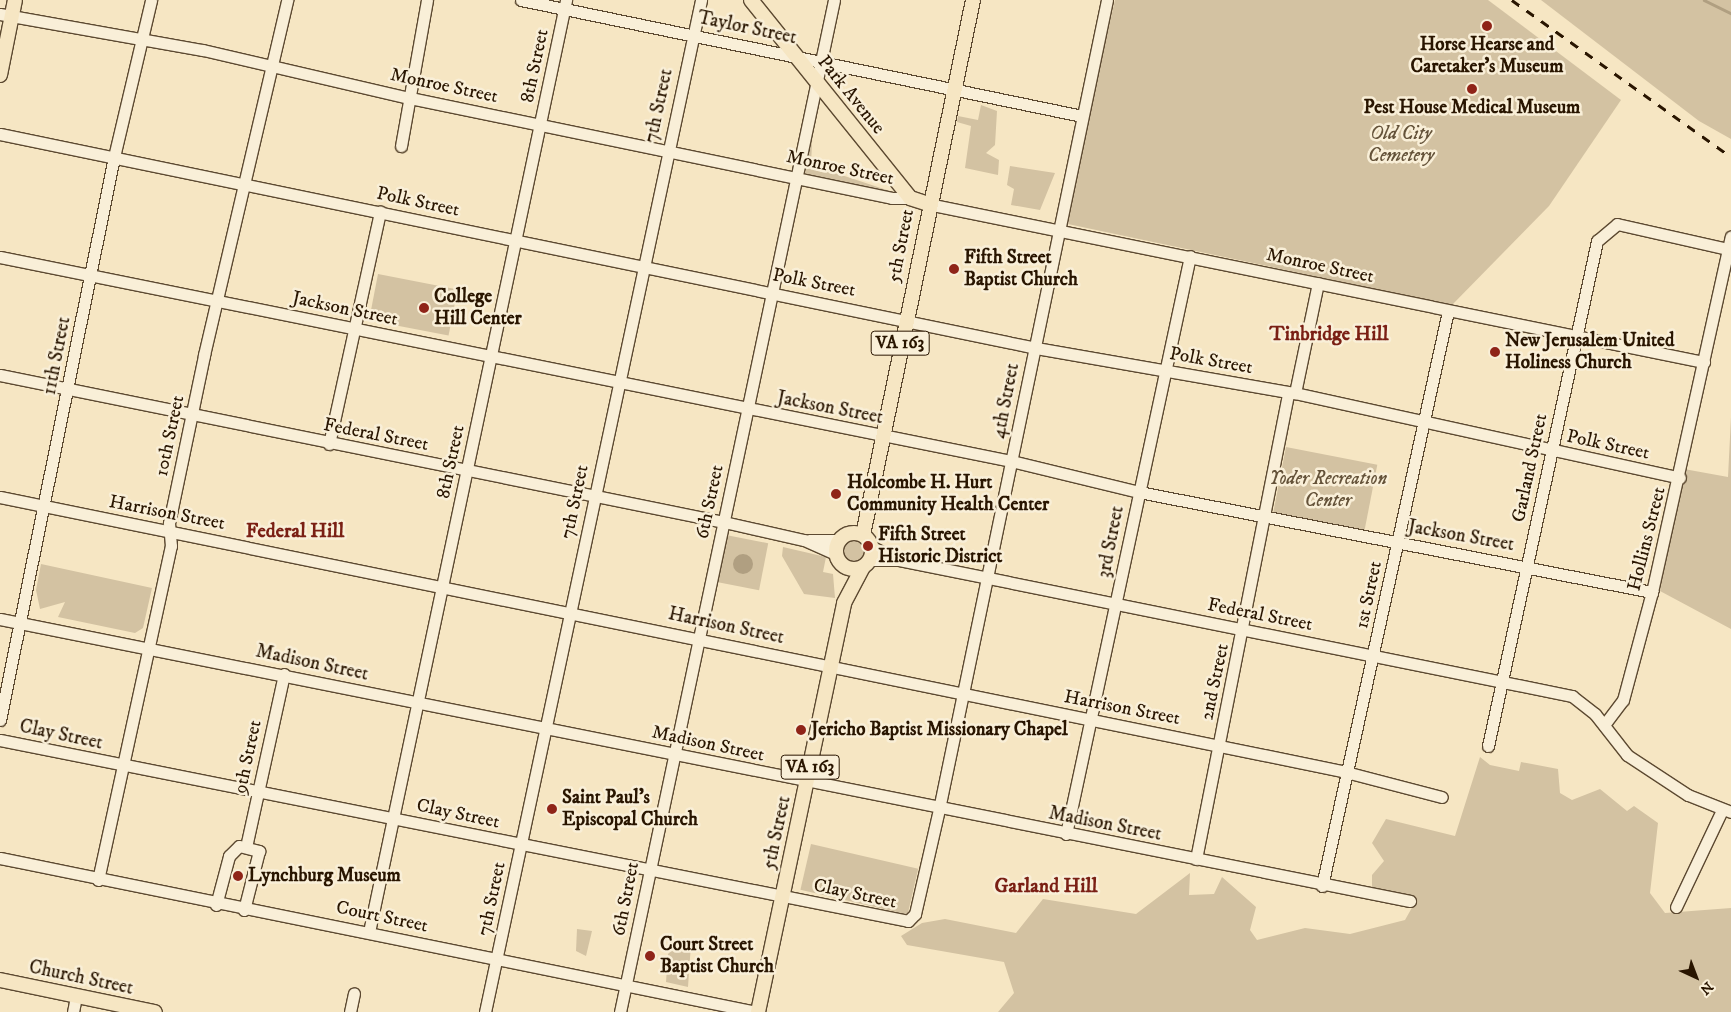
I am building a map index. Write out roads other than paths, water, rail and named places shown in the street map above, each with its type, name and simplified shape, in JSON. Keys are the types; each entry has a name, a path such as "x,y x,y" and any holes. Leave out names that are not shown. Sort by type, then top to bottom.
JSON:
{"main road":[{"path":"0,75 6,15 15,0"},
{"name":"Park Avenue","path":"750,0 910,198"},
{"name":"5th Street","path":"844,603 838,558 851,536 867,500 928,204 974,0"},
{"path":"910,198 928,204"},
{"path":"838,558 853,569 868,558 851,536"},
{"name":"5th Street","path":"757,1012 844,603 868,558"},
{"name":"Church Street","path":"0,980 155,1012"}],"street":[{"name":"11th Street","path":"0,720 69,390 89,276 114,157 151,0"},
{"name":"10th Street","path":"98,880 124,766 216,301 273,66 287,0"},
{"path":"401,146 427,0"},
{"name":"Taylor Street","path":"521,0 565,4 692,35 955,88 1082,116"},
{"name":"7th Street","path":"485,1012 700,0"},
{"name":"6th Street","path":"620,1012 700,639 771,293 818,83 834,0"},
{"name":"4th Street","path":"908,921 915,914 939,809 986,578 1036,348 1103,1"},
{"name":"8th Street","path":"368,932 415,702 516,242 565,4"},
{"name":"Monroe Street","path":"6,15 142,39 273,66 410,98 668,148 796,177 910,198"},
{"name":"Polk Street","path":"0,134 244,186 380,212 516,242 1036,348 1292,393 1680,478"},
{"name":"Monroe Street","path":"928,204 1190,256 1448,311 1574,334 1704,362"},
{"path":"329,444 357,330 380,212"},
{"name":"Garland Street","path":"1488,746 1503,683 1574,334 1597,240 1606,229 1617,224 1728,249"},
{"name":"Hollins Street","path":"1604,726 1623,700 1652,592 1680,478 1731,237"},
{"name":"3rd Street","path":"1066,834 1190,256"},
{"name":"Jackson Street","path":"0,257 880,436 1012,461 1138,492 1527,566 1652,592"},
{"name":"2nd Street","path":"1196,859 1292,393 1318,283"},
{"name":"1st Street","path":"1322,886 1374,656 1422,423 1448,311"},
{"name":"Federal Street","path":"0,375 329,444 724,522 804,540 838,558"},
{"name":"Harrison Street","path":"0,497 1091,719 1347,773 1442,797"},
{"name":"Federal Street","path":"804,540 851,536"},
{"name":"Federal Street","path":"868,558 898,560 1572,696 1604,726 1632,759 1688,795 1727,811"},
{"name":"Madison Street","path":"0,619 284,674 807,783 1196,859 1322,886 1410,901"},
{"name":"9th Street","path":"246,848 284,674"},
{"name":"Clay Street","path":"0,740 908,921"},
{"path":"1676,907 1727,811"},
{"path":"216,905 229,856 239,846 259,851 244,910"},
{"name":"Court Street","path":"0,858 216,905 368,932 757,1012"},
{"path":"350,1012 354,993"},
{"path":"73,1012 76,996"}],"waterway":[{"path":"1704,0 1731,13"}],"railway":[{"path":"1512,0 1731,157"}],"place":[{"name":"Horse Hearse and Caretaker's Museum","path":"1487,26"},
{"name":"Pest House Medical Museum","path":"1472,89"},
{"name":"Fifth Street Baptist Church","path":"954,269"},
{"name":"College Hill Center","path":"424,308"},
{"name":"New Jerusalem United Holiness Church","path":"1495,352"},
{"name":"Holcombe H. Hurt Community Health Center","path":"836,494"},
{"name":"Fifth Street Historic District","path":"868,546"},
{"name":"Jericho Baptist Missionary Chapel","path":"801,730"},
{"name":"Saint Paul's Episcopal Church","path":"552,809"},
{"name":"Lynchburg Museum","path":"238,876"},
{"name":"Court Street Baptist Church","path":"650,956"}],"district":[{"name":"Tinbridge Hill","path":"1329,334"},
{"name":"Federal Hill","path":"295,531"},
{"name":"Garland Hill","path":"1046,886"}],"park label":[{"name":"Old City Cemetery","path":"1401,145"},
{"name":"Yoder Recreation Center","path":"1328,490"}]}
